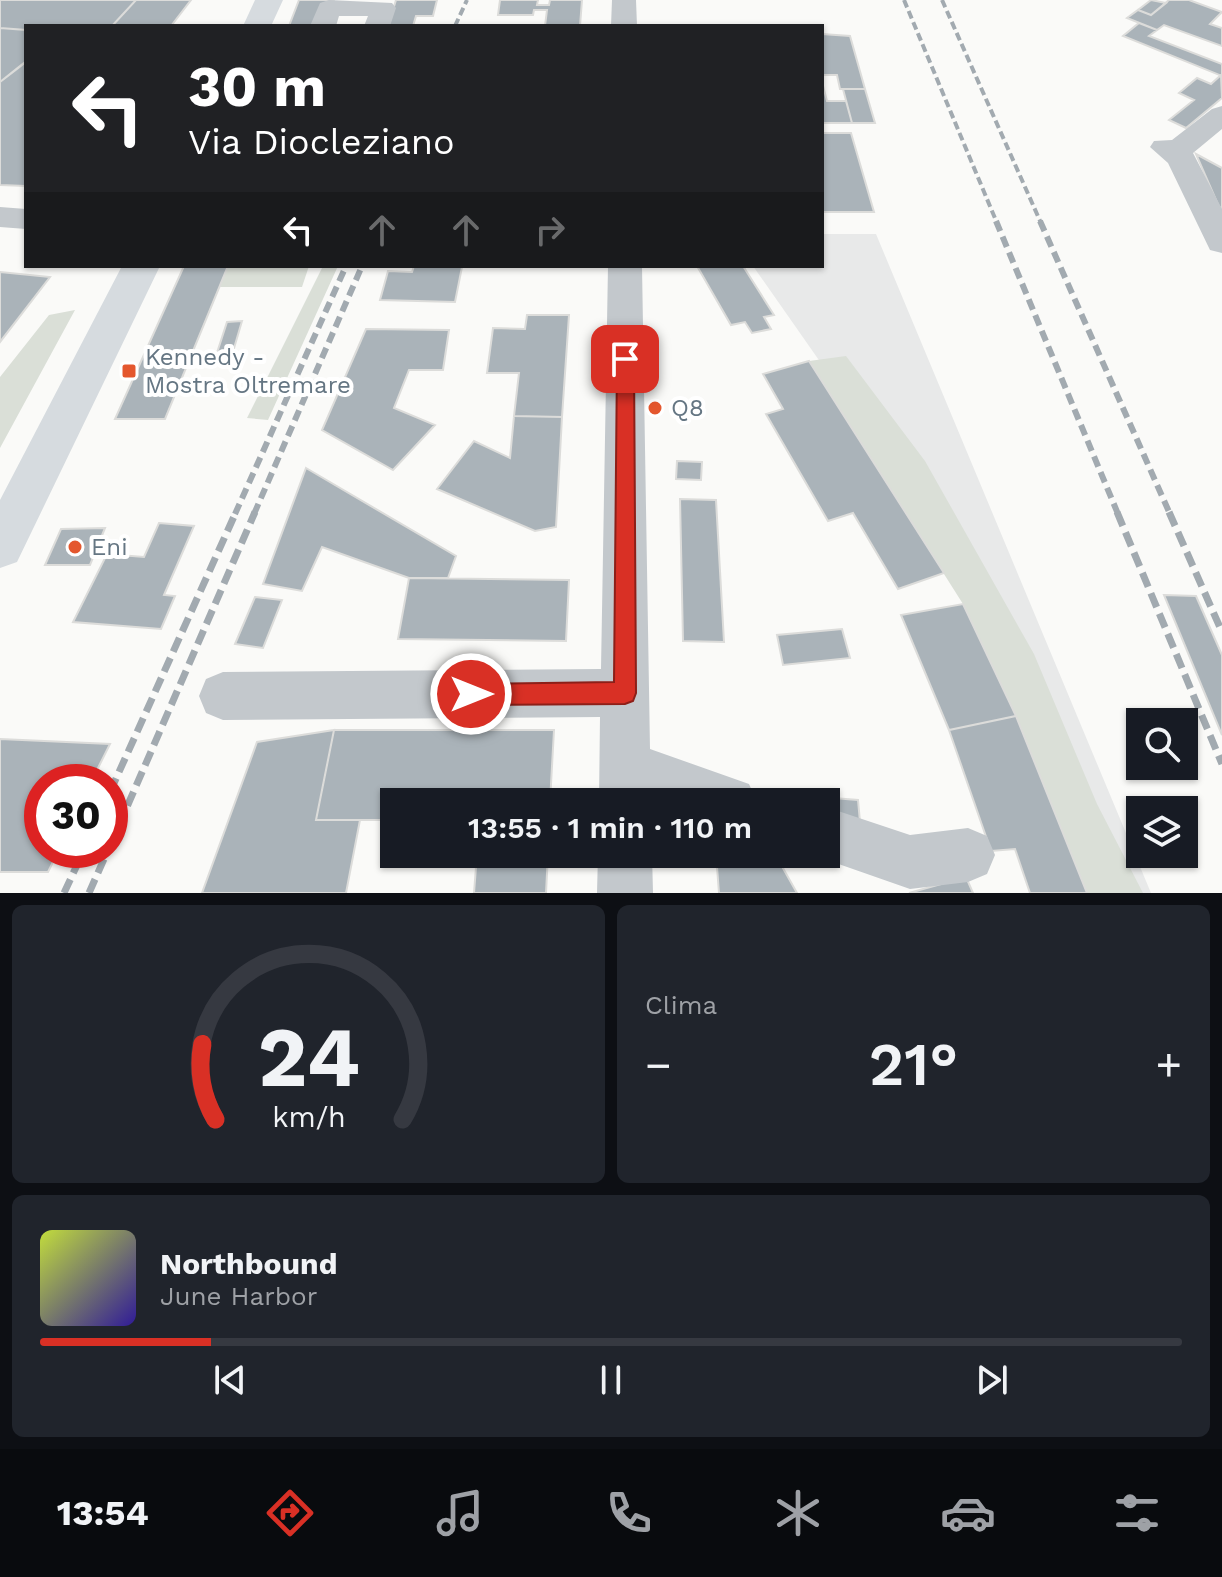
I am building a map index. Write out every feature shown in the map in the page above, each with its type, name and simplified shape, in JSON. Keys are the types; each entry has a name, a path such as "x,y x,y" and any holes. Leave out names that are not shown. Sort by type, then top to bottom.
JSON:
{"main road":[{"path":"258,24 269,0"},
{"path":"0,547 11,501 140,268"}],"street":[{"path":"624,0 624,24"},
{"path":"324,24 329,8 367,11"},
{"path":"1222,115 1169,150 1181,158 1222,242"},
{"path":"0,217 24,219"},
{"path":"625,268 625,784 649,788"},
{"path":"223,696 625,693"},
{"path":"840,839 910,862 968,855"},
{"path":"625,868 625,893"}],"shaded area":[{"path":"824,234 876,234 1126,833 1126,868 1141,868 1151,893 1108,893 982,615 851,406 754,268 824,268"},
{"path":"227,268 308,268 302,287 220,287"},
{"path":"322,268 337,268 268,420 247,418"},
{"path":"75,310 0,448 0,377 49,315"},
{"path":"846,356 925,461 1034,654 1097,804 1126,860 1126,868 1130,868 1143,893 1087,893 1016,716 963,604 809,361"}],"building":[{"path":"0,0 136,0 114,24 24,24 24,30 0,28"},
{"path":"136,0 191,0 173,24 114,24"},
{"path":"299,0 334,0 332,7 315,24 290,24"},
{"path":"396,0 437,0 433,16 416,16 414,24 389,24"},
{"path":"500,0 538,0 537,5 549,5 550,0 582,0 580,24 545,24 547,10 534,10 533,15 498,15"},
{"path":"1151,0 1166,3 1151,15 1138,10"},
{"path":"1169,0 1189,0 1222,12 1210,24 1222,28 1222,46 1164,25 1157,30 1127,18 1138,10 1151,15"},
{"path":"1139,23 1157,30 1149,36 1222,64 1222,76 1123,36"},
{"path":"0,28 24,30 24,64 0,82"},
{"path":"824,34 850,36 865,89 840,89 837,75 824,75"},
{"path":"24,63 24,186 0,185 0,82"},
{"path":"1221,75 1222,98 1186,128 1169,120 1194,100 1179,93 1197,78 1211,84"},
{"path":"843,89 865,89 875,123 852,123"},
{"path":"824,90 827,101 846,101 852,123 824,123"},
{"path":"824,133 851,133 874,212 824,212"},
{"path":"1196,154 1222,168 1222,208 1219,207"},
{"path":"183,268 227,268 165,419 115,419"},
{"path":"413,268 462,268 455,302 380,300 388,271 412,272"},
{"path":"698,268 744,268 774,315 764,317 771,329 752,333 745,322 731,325"},
{"path":"0,272 50,277 0,342"},
{"path":"527,315 569,315 562,417 514,416 519,373 487,373 493,328 525,329"},
{"path":"242,321 232,355 216,356 227,322"},
{"path":"366,329 449,330 443,370 409,370 394,408 435,425 393,470 322,430"},
{"path":"809,361 944,573 898,589 853,513 828,521 766,414 783,409 763,374"},
{"path":"514,416 562,417 556,527 535,531 437,489 474,441 510,458"},
{"path":"677,461 702,462 701,480 676,479"},
{"path":"306,468 456,556 448,578 409,578 322,547 302,591 263,584"},
{"path":"680,499 716,500 724,642 683,641"},
{"path":"159,523 194,526 164,595 175,596 161,629 73,622 107,554 144,557"},
{"name":"Eni","path":"105,528 90,565 45,565 61,529"},
{"path":"409,578 569,580 566,641 398,639"},
{"path":"1164,595 1196,596 1222,655 1222,735"},
{"path":"255,597 282,600 263,648 235,644"},
{"path":"963,604 1016,716 949,730 901,615"},
{"path":"842,629 850,658 783,665 777,635"},
{"path":"1016,716 1087,893 1030,893 1015,849 991,851 949,730"},
{"path":"334,730 554,730 551,788 380,788 380,820 316,820"},
{"path":"334,730 316,820 360,820 346,893 202,893 257,742"},
{"path":"0,739 110,744 100,764 24,764 24,868 50,868 48,872 0,872"},
{"path":"840,799 858,800 861,833 840,825"},
{"path":"476,868 547,868 546,893 474,893"},
{"path":"717,868 783,868 797,893 719,893"},
{"path":"966,877 973,893 909,893"}],"railway":[{"path":"456,24 467,0"},
{"path":"904,0 997,223"},
{"path":"942,0 1041,223"},
{"path":"996,221 1118,514"},
{"path":"1040,221 1170,514"},
{"path":"235,514 345,268"},
{"path":"254,514 361,268"},
{"path":"123,764 236,512"},
{"path":"128,805 255,512"},
{"path":"1117,512 1222,764"},
{"path":"1169,512 1222,632"},
{"path":"64,893 76,868"},
{"path":"89,893 100,868"}],"place":[{"name":"Kennedy - Mostra Oltremare","path":"129,371"},
{"name":"Q8","path":"655,408"},
{"name":"Eni","path":"75,547"}],"route":[{"path":"471,694 625,693 625,359"}]}
